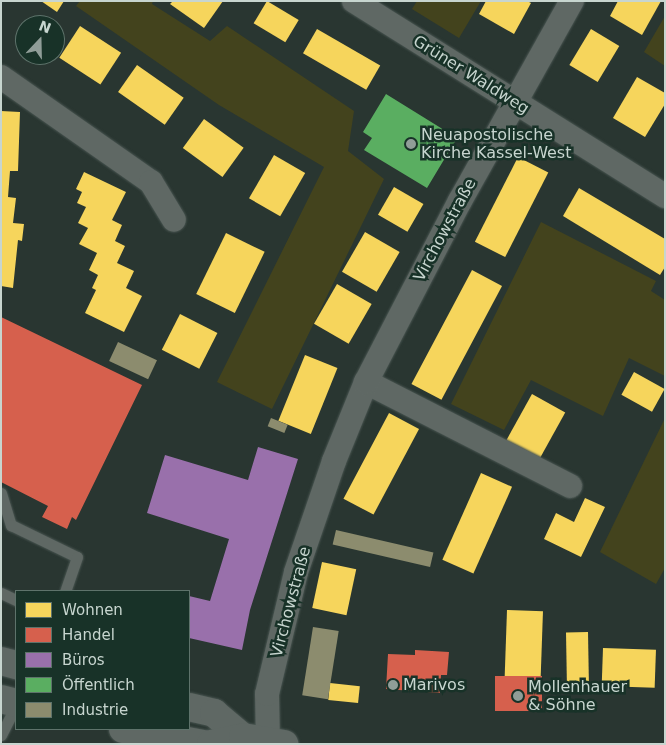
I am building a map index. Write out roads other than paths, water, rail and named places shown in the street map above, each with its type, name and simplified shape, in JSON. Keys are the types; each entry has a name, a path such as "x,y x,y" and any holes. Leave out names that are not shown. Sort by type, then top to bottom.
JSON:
{"main road":[{"path":"1,661 15,665"},
{"path":"1,699 15,705"},
{"path":"190,707 214,713 266,742"},
{"path":"128,730 204,744"},
{"path":"211,744 266,742"}],"street":[{"name":"Grüner Waldweg","path":"354,1 515,104 665,196"},
{"name":"Virchowstraße","path":"266,742 267,694 296,572 334,461 366,382 460,200 572,1"},
{"path":"1,77 151,182 174,220"},
{"path":"366,382 570,486"}],"lane":[{"path":"1,493 11,525 77,557 65,590"},
{"path":"1,593 15,600"},
{"path":"1,735 15,707"}],"place":[{"name":"Neuapostolische Kirche Kassel-West","path":"411,144"},
{"name":"Marivos","path":"393,685"},
{"name":"Mollenhauer & Söhne","path":"518,696"}]}
